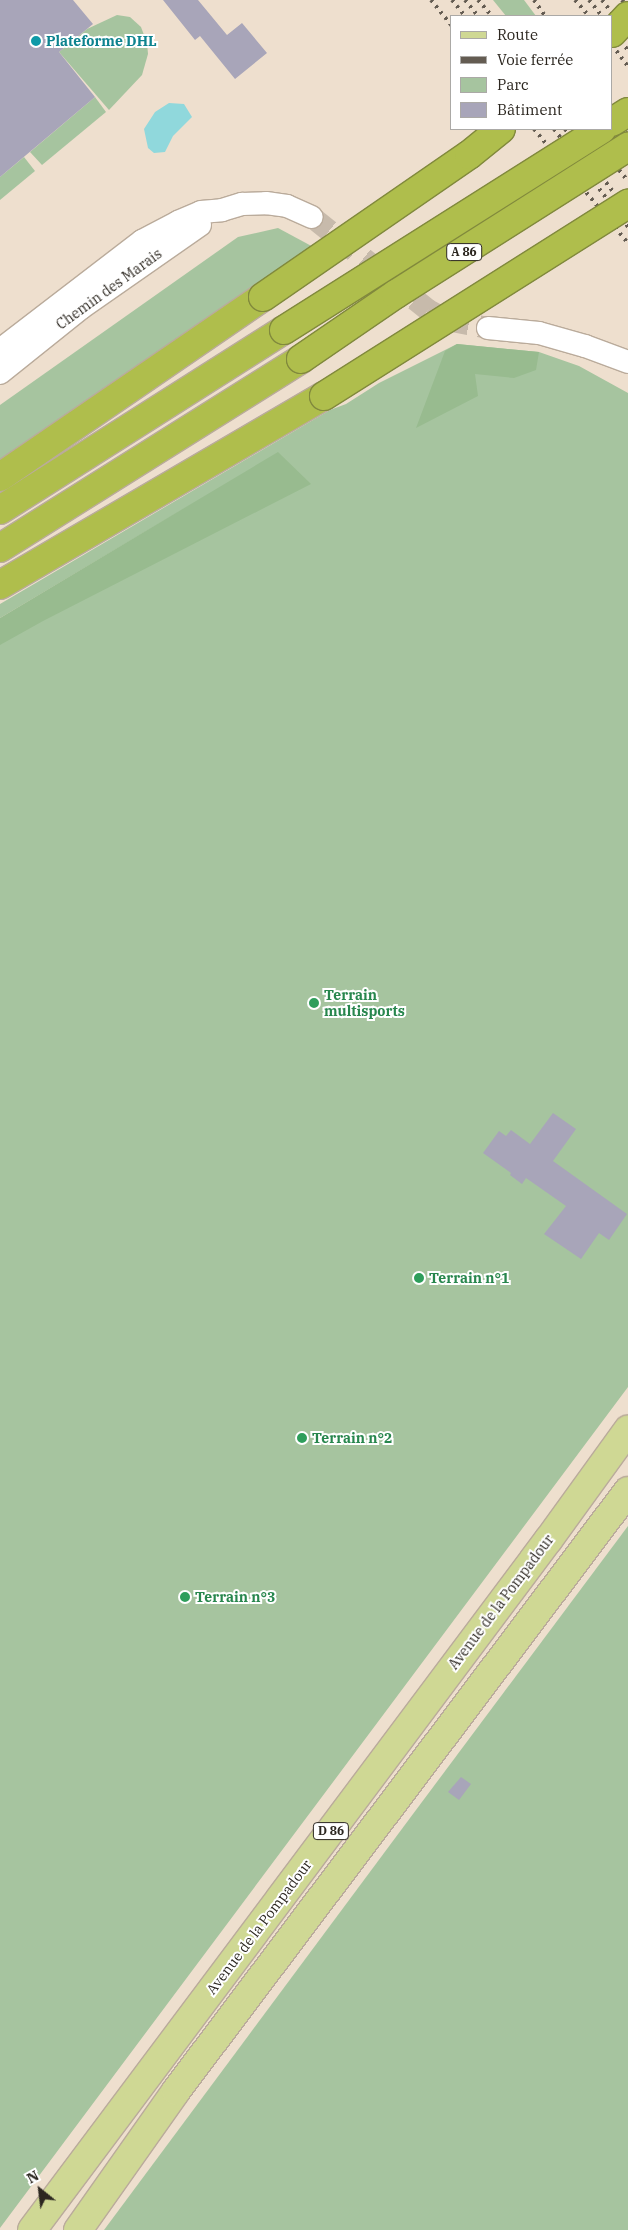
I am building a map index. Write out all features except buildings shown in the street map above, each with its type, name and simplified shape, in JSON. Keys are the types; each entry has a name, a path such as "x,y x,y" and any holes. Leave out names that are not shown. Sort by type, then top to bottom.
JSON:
{"highway":[{"path":"613,31 628,16"},
{"path":"613,121 628,112"},
{"path":"0,477 453,166 500,130"},
{"name":"A 86","path":"0,510 600,130"},
{"name":"A 86","path":"0,548 301,359 396,294 628,147"},
{"path":"0,585 324,396 628,204"}],"main road":[{"name":"Avenue de la Pompadour","path":"32,2230 549,1539 628,1430"},
{"name":"D 86","path":"78,2230 176,2091 628,1491"}],"street":[{"name":"Chemin des Marais","path":"0,350 142,241 201,212 222,210 242,204 266,203 287,206 312,217"},
{"name":"Chemin des Marais","path":"0,373 81,308 222,210"},
{"path":"488,328 539,333 585,346 628,362"}],"green space":[{"path":"493,0 524,0 535,15 505,15"},
{"path":"117,15 130,17 141,27 147,43 148,54 142,75 109,110 59,52 87,29"},
{"path":"95,97 106,112 42,165 30,152"},
{"path":"24,157 35,171 0,200 0,177"},
{"path":"278,228 317,249 0,465 0,405 238,237"},
{"name":"Terrain multisports","path":"457,344 539,352 579,366 628,393 628,1387 0,2228 0,619 202,498 0,618 0,604 330,410 346,404 379,383"},
{"path":"457,344 539,352 536,370 514,378 475,374 478,396 416,428 445,351"},
{"path":"278,452 311,484 43,621 0,645 0,618"},
{"path":"628,1526 628,2230 104,2230 413,1814"}],"water":[{"path":"169,103 184,104 192,117 173,136 165,152 154,153 148,148 144,129 155,112"}],"tunnel":[{"path":"312,217 428,310 447,320 488,328"}],"railway":[{"path":"431,0 450,24"},
{"path":"452,0 464,15"},
{"path":"465,0 477,15"},
{"path":"478,0 491,15"},
{"path":"534,0 544,15"},
{"path":"575,0 588,15"},
{"path":"589,0 601,15"},
{"path":"602,0 628,34"},
{"path":"622,0 628,8"},
{"path":"613,30 628,50"},
{"path":"613,46 628,66"},
{"path":"613,115 628,137"},
{"path":"535,130 628,243"},
{"path":"555,130 628,227"},
{"path":"566,130 628,211"},
{"path":"587,130 628,181"}],"place":[{"name":"Plateforme DHL","path":"36,41"},
{"name":"Terrain multisports","path":"314,1003"},
{"name":"Terrain n°1","path":"419,1278"},
{"name":"Terrain n°2","path":"302,1438"},
{"name":"Terrain n°3","path":"185,1597"}]}
